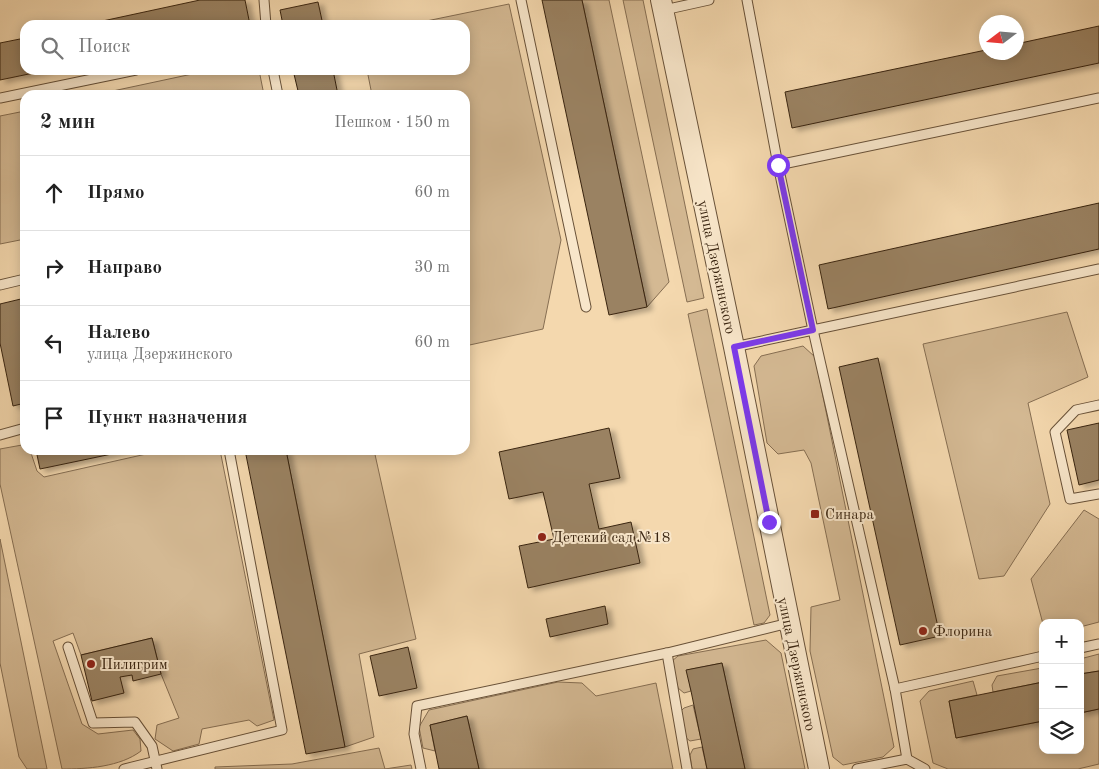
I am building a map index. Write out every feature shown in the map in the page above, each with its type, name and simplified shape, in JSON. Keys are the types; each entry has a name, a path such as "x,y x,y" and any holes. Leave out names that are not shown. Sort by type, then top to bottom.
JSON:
{"street":[{"name":"улица Дзержинского","path":"663,5 819,769"}],"lane":[{"path":"264,0 266,20"},
{"path":"521,0 586,307"},
{"path":"663,5 709,0"},
{"path":"747,0 778,165 813,330 895,689 907,759"},
{"path":"39,90 112,75"},
{"path":"274,75 277,90"},
{"path":"0,98 20,94"},
{"path":"778,165 1099,98"},
{"path":"734,347 1099,268"},
{"path":"0,285 20,280"},
{"path":"1099,405 1076,410 1055,432 1070,499 1099,494"},
{"path":"0,435 20,429"},
{"path":"124,769 157,765 282,730 230,455"},
{"path":"421,769 414,734 417,706 667,653 789,623"},
{"path":"1084,647 1099,644"},
{"path":"68,647 93,723 135,722 152,746 157,765"},
{"path":"667,653 687,769"},
{"path":"895,689 1039,657"},
{"path":"857,769 907,759 926,769"}],"shaded area":[{"path":"582,0 609,0 669,282 647,307"},
{"path":"623,0 643,0 704,298 687,302"},
{"path":"509,4 561,240 543,329 470,345 470,90 371,90 368,75 470,75 470,20 431,20"},
{"path":"188,75 260,75 263,90 117,90"},
{"path":"20,112 20,240 0,244 0,116"},
{"path":"707,309 770,615 764,623 754,625 688,314"},
{"path":"1067,312 1088,377 1028,403 1050,504 1004,576 979,579 923,344"},
{"path":"803,346 815,357 894,747 883,757 843,765 833,757 810,651 811,607 840,600 811,463 804,450 778,454 767,443 754,366 761,356"},
{"path":"20,445 20,455 32,455 37,471 44,477 142,455 221,455 274,720 257,726 249,720 202,729 199,744 173,751 155,739 157,725 179,718 161,674 152,638 81,655 73,633 53,641 82,724 98,734 133,730 140,739 141,751 113,764 92,768 62,769 0,484 0,449"},
{"path":"287,455 375,455 416,639 359,654 374,737 345,747"},
{"path":"1084,510 1099,519 1099,622 1084,626 1084,619 1042,619 1031,579"},
{"path":"0,539 47,769 27,769 19,757 0,663"},
{"path":"766,640 781,653 805,769 745,769 722,663 687,670 691,691 684,693 678,688 672,661 678,656"},
{"path":"1099,654 1099,671 1084,673 1084,658"},
{"path":"1039,669 1039,683 993,692 992,685 997,676"},
{"path":"973,681 977,695 949,701 956,738 1039,722 1039,754 1084,754 1084,712 1099,709 1099,764 1078,769 948,769 933,763 920,701 929,691"},
{"path":"558,682 582,683 596,696 656,683 673,769 479,769 467,716 430,725 435,751 423,748 419,727 429,710"},
{"path":"693,705 701,739 690,741 685,737 680,712 684,708"},
{"path":"702,747 707,769 692,769 690,755 693,749"},
{"path":"379,748 385,769 215,769 215,767 292,764"},
{"path":"411,765 412,769 385,769"}],"building":[{"path":"200,0 245,0 249,20 107,20"},
{"path":"542,0 582,0 647,307 609,315"},
{"path":"318,2 322,20 282,20 280,10"},
{"path":"1099,26 1099,63 792,128 785,92 979,51 979,60 1024,60 1024,42"},
{"path":"20,39 20,75 24,75 0,80 0,43"},
{"path":"294,75 334,75 337,90 298,90"},
{"path":"1099,203 1099,249 828,309 819,265"},
{"path":"20,299 20,404 13,406 0,343 0,304"},
{"path":"878,358 940,636 900,645 839,367"},
{"path":"1099,423 1099,480 1079,485 1067,430"},
{"path":"609,428 620,478 589,484 599,529 631,522 640,563 528,588 519,546 554,539 543,492 509,499 499,452"},
{"path":"37,455 107,455 40,469"},
{"path":"246,455 287,455 345,747 306,754"},
{"path":"605,606 608,624 550,637 546,619"},
{"path":"152,638 161,674 133,681 132,675 120,677 124,693 92,701 81,655"},
{"path":"408,647 417,688 379,696 370,656"},
{"path":"722,663 745,769 707,769 686,670"},
{"path":"1099,671 1099,709 1084,712 1084,709 1084,673"},
{"path":"1039,683 1039,722 956,738 949,701"},
{"path":"467,716 479,769 439,769 430,725"}],"place":[{"name":"Синара","path":"815,514"},
{"name":"Детский сад №18","path":"542,537"},
{"name":"Флорина","path":"923,631"},
{"name":"Пилигрим","path":"91,664"}],"route":[{"path":"769,522 734,347 813,330 778,165"}]}
